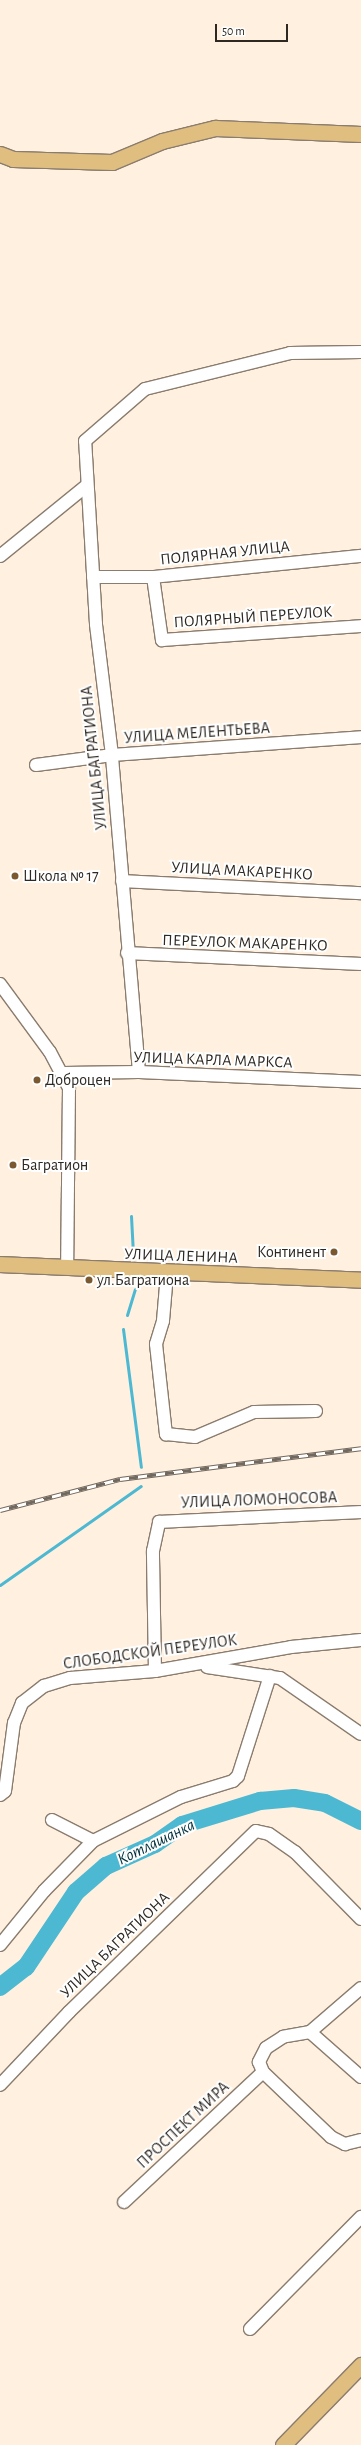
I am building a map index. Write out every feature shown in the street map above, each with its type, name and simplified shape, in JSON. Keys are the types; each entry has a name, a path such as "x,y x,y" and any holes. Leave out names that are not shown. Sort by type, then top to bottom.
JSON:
{"main road":[{"path":"0,154 13,159 112,162 162,141 215,128 361,134"},
{"name":"УЛИЦА ЛЕНИНА","path":"0,1264 167,1274 361,1280"},
{"path":"283,2445 361,2365"}],"street":[{"name":"УЛИЦА БАГРАТИОНА","path":"139,1072 127,953 112,755 93,577 86,486 85,441 145,389 290,353 361,352"},
{"path":"0,556 86,486"},
{"name":"ПОЛЯРНАЯ УЛИЦА","path":"93,577 153,577 361,556"},
{"name":"ПОЛЯРНЫЙ ПЕРЕУЛОК","path":"153,577 162,640 361,626"},
{"name":"УЛИЦА МЕЛЕНТЬЕВА","path":"36,766 112,755 361,736"},
{"name":"УЛИЦА МАКАРЕНКО","path":"122,881 361,893"},
{"name":"ПЕРЕУЛОК МАКАРЕНКО","path":"127,953 361,964"},
{"path":"0,984 64,1073 69,1088 67,1268"},
{"name":"УЛИЦА КАРЛА МАРКСА","path":"64,1073 139,1072 361,1082"},
{"path":"167,1274 163,1321 156,1344 166,1434 195,1436 254,1412 316,1411"},
{"name":"УЛИЦА ЛОМОНОСОВА","path":"155,1671 153,1551 158,1522 361,1512"},
{"name":"СЛОБОДСКОЙ ПЕРЕУЛОК","path":"0,1795 5,1791 14,1723 22,1703 44,1686 70,1678 155,1671 291,1647 361,1640"},
{"path":"192,1665 270,1676 302,1690 361,1734"},
{"path":"0,1944 44,1891 93,1841 181,1797 233,1781 248,1749 270,1676"},
{"path":"52,1820 93,1841"},
{"name":"УЛИЦА БАГРАТИОНА","path":"0,2085 69,2012 256,1831 269,1834 296,1852 361,1919"},
{"path":"361,1988 310,2032 283,2037 266,2048 259,2062 263,2072 331,2137 345,2144 361,2140"},
{"path":"310,2032 361,2077"},
{"name":"ПРОСПЕКТ МИРА","path":"124,2202 263,2072"},
{"path":"250,2329 361,2217"}],"waterway":[{"path":"131,1216 133,1251"},
{"path":"127,1315 135,1289"},
{"path":"123,1329 141,1467"},
{"path":"0,1585 141,1486"},
{"name":"Котлашанка","path":"0,1987 26,1967 76,1892 106,1866 155,1844 182,1825 260,1801 294,1798 325,1803 361,1821"}],"railway":[{"path":"0,1510 120,1479 361,1448"}],"place":[{"name":"Школа № 17","path":"15,876"},
{"name":"Доброцен","path":"37,1080"},
{"name":"Багратион","path":"13,1165"},
{"name":"Континент","path":"334,1252"},
{"name":"ул.Багратиона","path":"89,1280"}]}
